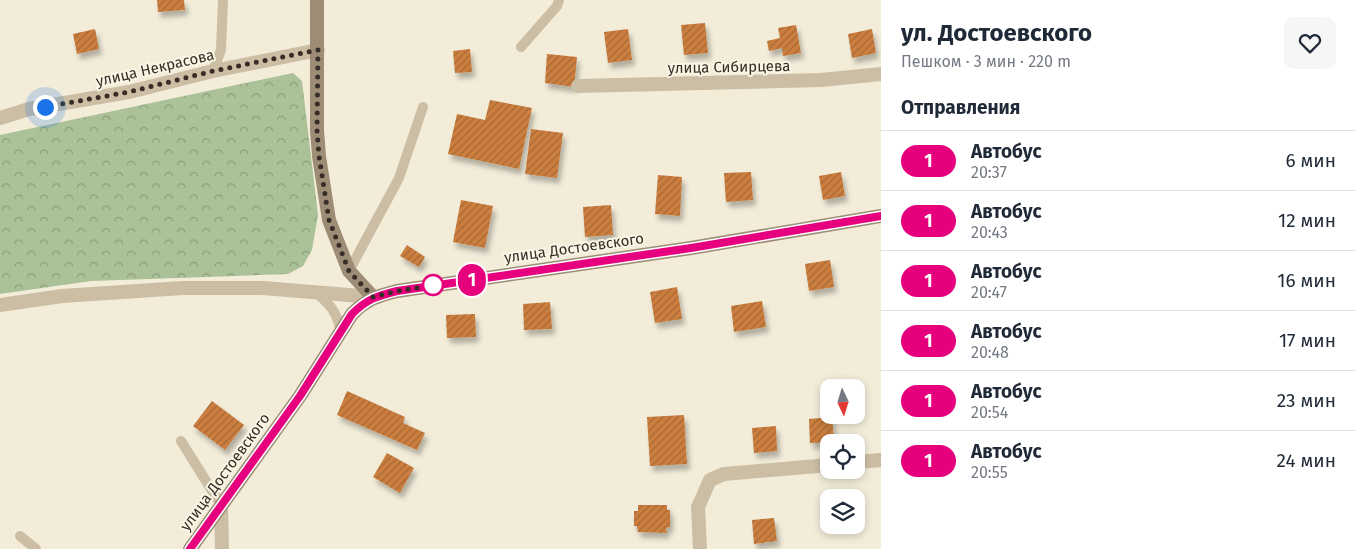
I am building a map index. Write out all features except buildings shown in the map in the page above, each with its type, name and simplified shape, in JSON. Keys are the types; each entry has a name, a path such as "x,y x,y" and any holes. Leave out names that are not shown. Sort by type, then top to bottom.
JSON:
{"main road":[{"path":"317,0 317,130 320,164 329,220 349,271 373,297"},
{"name":"улица Достоевского","path":"190,549 300,396 352,314 373,297 397,291 681,249 881,216"}],"street":[{"name":"улица Некрасова","path":"0,118 29,110 129,92 213,71 318,50"},
{"name":"улица Сибирцева","path":"578,86 812,81 881,74"},
{"path":"0,305 62,296 183,288 263,288 373,297"},
{"path":"865,461 881,460"},
{"path":"700,549 698,507 710,480 724,474 820,466"},
{"path":"221,505 222,549"}],"lane":[{"path":"213,71 221,50 223,0"},
{"path":"520,47 557,6 560,0"},
{"path":"349,271 399,178 423,107"},
{"path":"318,293 334,309 339,318 341,332"},
{"path":"181,441 221,505"},
{"path":"20,536 36,549"}],"green space":[{"path":"293,73 302,81 318,215 312,250 303,266 288,274 91,281 0,294 0,135"}],"bus line":[{"name":"1","path":"190,549 300,396 352,314 373,297 397,291 691,248 881,216"}],"route":[{"path":"45,107 129,92 213,71 318,50 317,130 323,187 329,220 349,271 373,297 436,285 433,285"}]}
